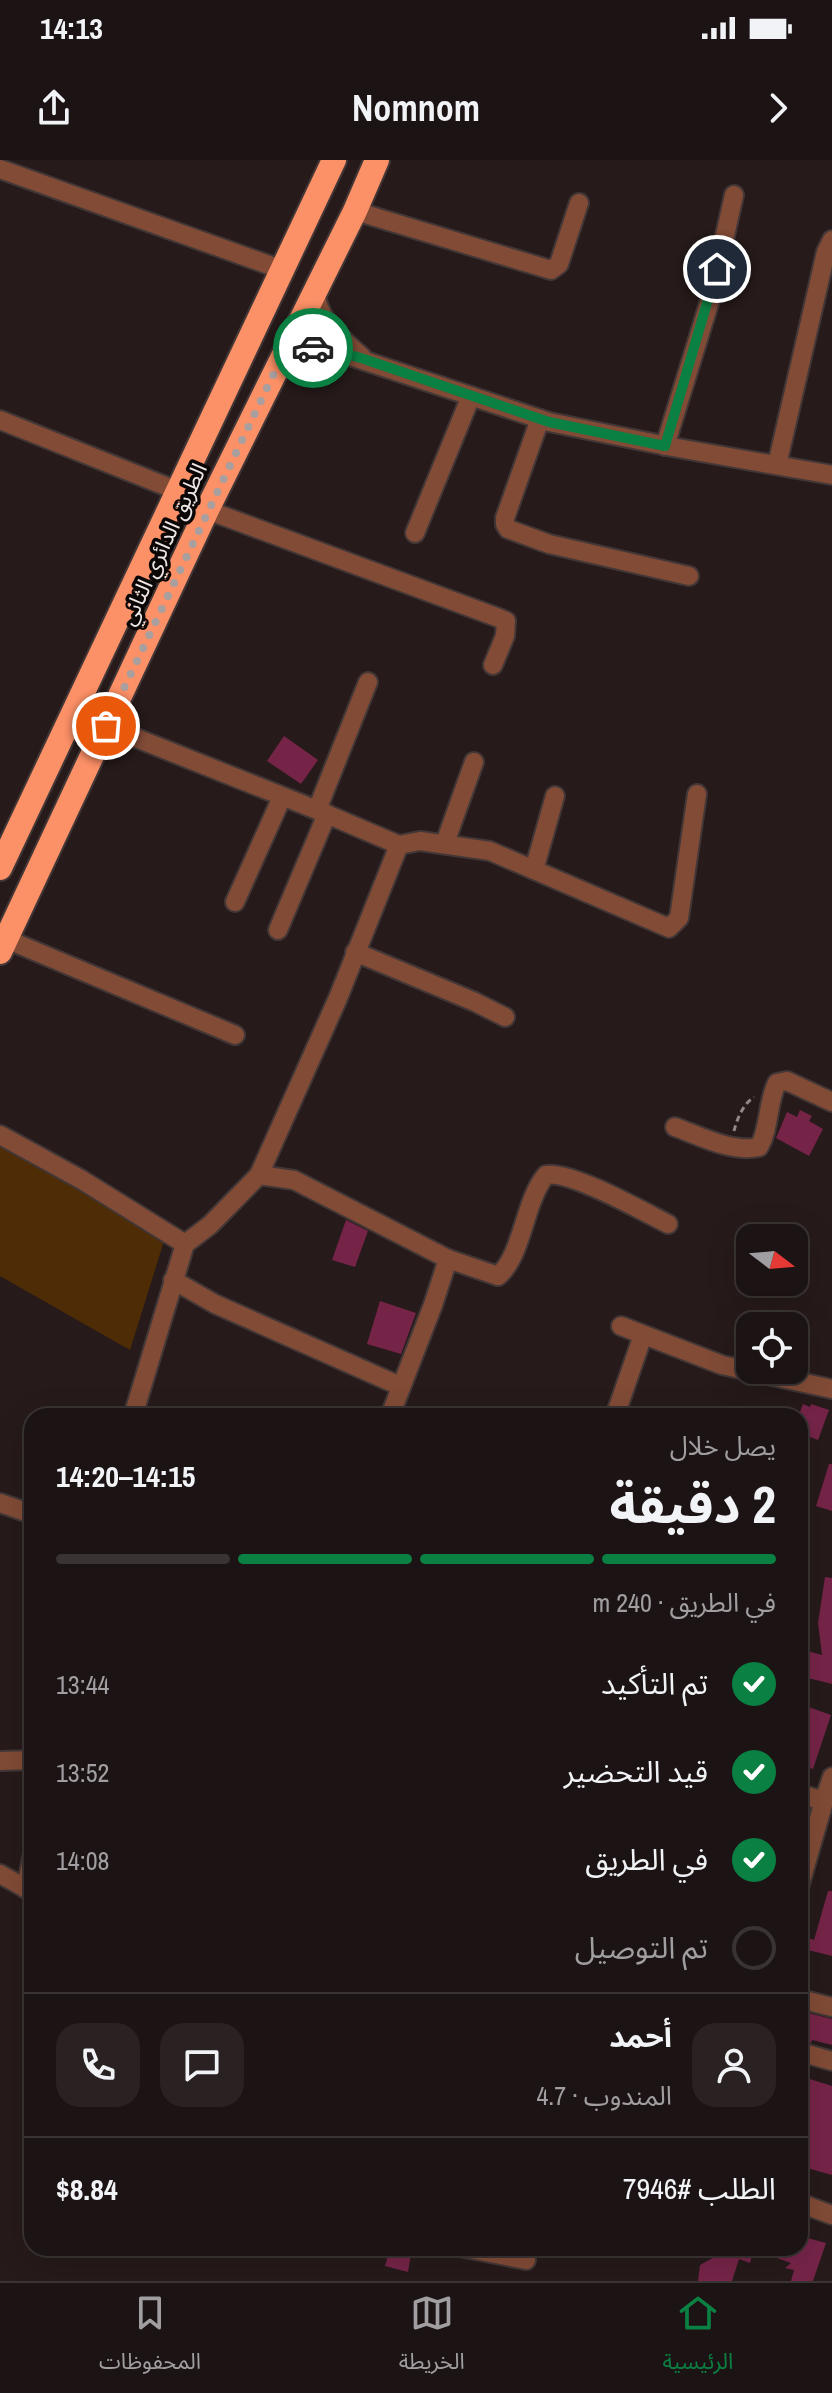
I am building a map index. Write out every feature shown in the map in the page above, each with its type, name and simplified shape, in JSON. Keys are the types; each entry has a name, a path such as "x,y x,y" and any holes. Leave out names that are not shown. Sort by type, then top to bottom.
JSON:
{"highway":[{"path":"299,235 316,160"},
{"name":"الطريق الدائري الثاني","path":"0,868 334,160"},
{"name":"الطريق الدائري الثاني","path":"3,946 207,510 355,211 377,160"}],"street":[{"path":"0,169 283,270"},
{"path":"665,446 712,294 734,195"},
{"path":"355,211 551,270 559,264 579,203"},
{"path":"777,465 826,252 832,240"},
{"path":"315,290 316,306 332,329 364,359"},
{"path":"276,369 298,352 326,348 540,419 665,446 832,475"},
{"path":"415,533 471,396"},
{"path":"540,419 505,518 508,529 549,544 689,576"},
{"path":"0,420 178,491"},
{"path":"207,510 506,621 505,636 493,665"},
{"path":"278,930 368,682"},
{"path":"106,726 399,845 420,841 490,851 669,928 679,918 697,794"},
{"path":"445,843 474,762"},
{"path":"534,870 555,796"},
{"path":"235,902 282,797"},
{"path":"135,1408 185,1244 210,1225 259,1175 295,1100 399,845"},
{"path":"3,946 235,1035"},
{"path":"355,952 505,1017"},
{"path":"675,1127 731,1146 751,1149 759,1147 777,1083 787,1081 832,1102"},
{"path":"0,1135 82,1180 185,1244"},
{"path":"259,1175 294,1180 448,1259 494,1275 501,1274 542,1179 551,1174 576,1181 668,1224"},
{"path":"393,1408 448,1259"},
{"path":"173,1280 215,1304 400,1386"},
{"path":"621,1326 722,1365 832,1389"},
{"path":"618,1408 643,1335"},
{"path":"0,1503 24,1511"},
{"path":"0,1761 24,1760"},
{"path":"808,1856 832,1777"},
{"path":"808,1796 824,1801"},
{"path":"0,1874 24,1890"},
{"path":"0,1882 24,1892"},
{"path":"808,2001 832,2007"},
{"path":"808,2054 832,2061"},
{"path":"808,2206 832,2215"},
{"path":"808,2218 832,2225"},
{"path":"506,2256 526,2260"}],"path":[{"path":"731,1146 736,1121 749,1100 777,1083"}],"shaded area":[{"path":"0,1142 161,1232 164,1241 130,1350 0,1276"}],"building":[{"path":"284,736 318,760 301,784 267,761"},
{"path":"800,1110 812,1116 809,1121 823,1129 809,1156 776,1138 787,1112 797,1117"},
{"path":"346,1220 368,1231 355,1267 332,1260"},
{"path":"380,1301 416,1313 401,1354 367,1344"},
{"path":"803,1404 810,1407 811,1404 829,1410 818,1440 808,1436 808,1408 802,1408"},
{"path":"829,1464 832,1464 832,1511 816,1506"},
{"path":"825,1577 832,1578 832,1684 808,1678 808,1651 822,1655 818,1623"},
{"path":"808,1707 831,1715 813,1769 808,1767"},
{"path":"828,1891 832,1891 832,1956 808,1950 808,1938 814,1940"},
{"path":"808,2013 832,2019 832,2045 812,2040 808,2042"},
{"path":"808,2078 832,2086 832,2175 808,2168"},
{"path":"808,2238 826,2243 813,2281 791,2281 794,2270 785,2268 791,2263 771,2256 808,2256"},
{"path":"388,2256 411,2256 408,2272 385,2266"},
{"path":"716,2256 752,2256 750,2263 739,2259 732,2281 698,2281 700,2265"}],"way so far":[{"path":"106,726 276,369 298,352 313,348"}],"route":[{"path":"313,348 326,348 364,359 549,422 665,446 717,269"}]}
